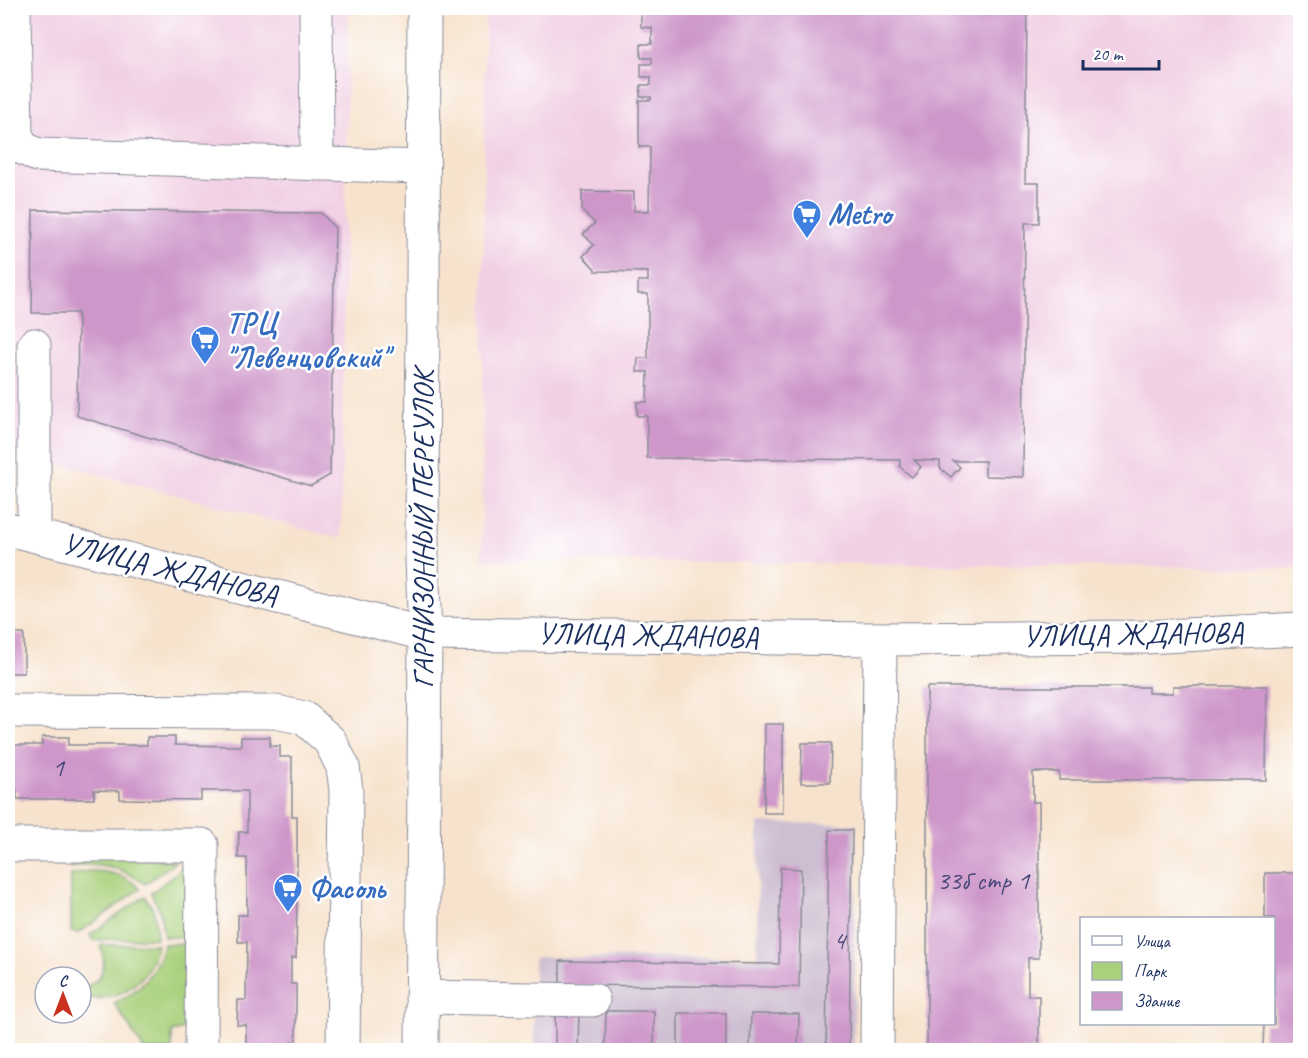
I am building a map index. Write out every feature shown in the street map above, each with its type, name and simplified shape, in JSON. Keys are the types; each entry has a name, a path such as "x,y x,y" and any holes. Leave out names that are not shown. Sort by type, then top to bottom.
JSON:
{"street":[{"path":"14,8 16,135 23,148 37,155 422,167"},
{"path":"316,8 317,164"},
{"name":"ГАРНИЗОННЫЙ ПЕРЕУЛОК","path":"422,1050 425,634 422,560 424,8"},
{"path":"21,532 33,345"},
{"name":"УЛИЦА ЖДАНОВА","path":"21,532 425,634 880,639 1145,637 1300,629"},
{"path":"877,1050 880,639"},
{"path":"8,711 276,712 304,718 330,741 343,767 346,790 343,1050"},
{"path":"8,845 202,845 201,1050"},
{"path":"422,997 593,1000"}],"shaded area":[{"path":"8,8 348,8 341,539 8,450"},
{"path":"485,8 1300,8 1300,568 482,560"},
{"path":"758,823 856,824 854,1050 534,1050 534,957 757,958"}],"green space":[{"path":"72,850 176,861 145,884 120,870 101,865 82,865 72,868"},
{"path":"183,868 187,873 188,937 164,937 160,911 151,893"},
{"path":"88,871 116,874 129,880 140,889 79,933 71,932 71,875"},
{"path":"145,896 154,911 157,938 93,940 90,935"},
{"path":"157,944 147,969 131,987 108,997 93,998 93,983 102,972 104,959 100,945"},
{"path":"164,944 188,944 187,1025 172,1032 172,1050 144,1050 114,1003 140,987 152,972"}],"building":[{"name":"Metro","path":"641,8 1027,8 1025,183 1039,183 1039,223 1025,223 1023,477 985,476 985,461 953,461 960,467 951,477 940,468 940,461 914,460 921,467 912,477 900,467 900,460 647,458 647,416 637,416 637,402 647,402 648,372 637,372 638,358 648,358 648,294 638,294 638,281 648,281 648,272 595,271 583,256 594,245 583,234 595,223 582,211 582,191 634,192 634,211 649,211 650,147 639,147 639,100 651,100 651,97 640,97 641,85 651,85 651,77 641,77 641,64 652,64 652,58 641,58 641,44 652,44 652,28 641,27"},
{"name":"ТРЦ \"Левенцовский\"","path":"33,210 321,213 335,228 330,475 311,486 77,416 78,313 32,313"},
{"path":"8,634 24,634 24,673 8,673"},
{"path":"1173,686 1267,686 1266,780 1059,780 1059,772 1033,772 1033,802 1039,802 1039,958 1028,958 1028,996 1039,996 1039,1050 927,1050 927,687 1148,687 1148,693 1173,693"},
{"path":"765,724 783,724 783,813 764,813"},
{"path":"42,737 69,737 68,745 147,745 147,737 175,737 175,745 241,746 241,737 270,737 270,746 280,746 280,757 292,757 292,816 297,816 297,875 292,875 292,900 297,900 296,958 291,958 291,984 296,984 296,1042 291,1042 291,1050 246,1050 246,1025 237,1025 238,1000 246,1000 247,942 238,942 238,915 247,915 247,858 238,858 239,832 247,832 247,791 201,791 201,800 120,799 120,791 94,790 94,799 17,799 17,790 8,790 8,745 42,745"},
{"path":"802,743 831,743 830,783 801,783"},
{"path":"829,830 852,830 849,1050 826,1050"},
{"path":"780,868 801,869 799,987 560,985 560,961 779,964"},
{"path":"1265,873 1300,873 1300,1047 1263,1047 1264,1025 1275,1025 1275,917 1265,917"},
{"path":"555,1009 579,1009 578,1050 555,1050"},
{"path":"606,1011 654,1011 654,1050 605,1050"},
{"path":"678,1013 726,1013 726,1050 678,1050"},
{"path":"751,1014 799,1014 798,1050 750,1050"}],"place":[{"name":"Metro","path":"807,240"},
{"name":"ТРЦ \"Левенцовский\"","path":"205,366"},
{"name":"Фасоль","path":"288,914"}]}
